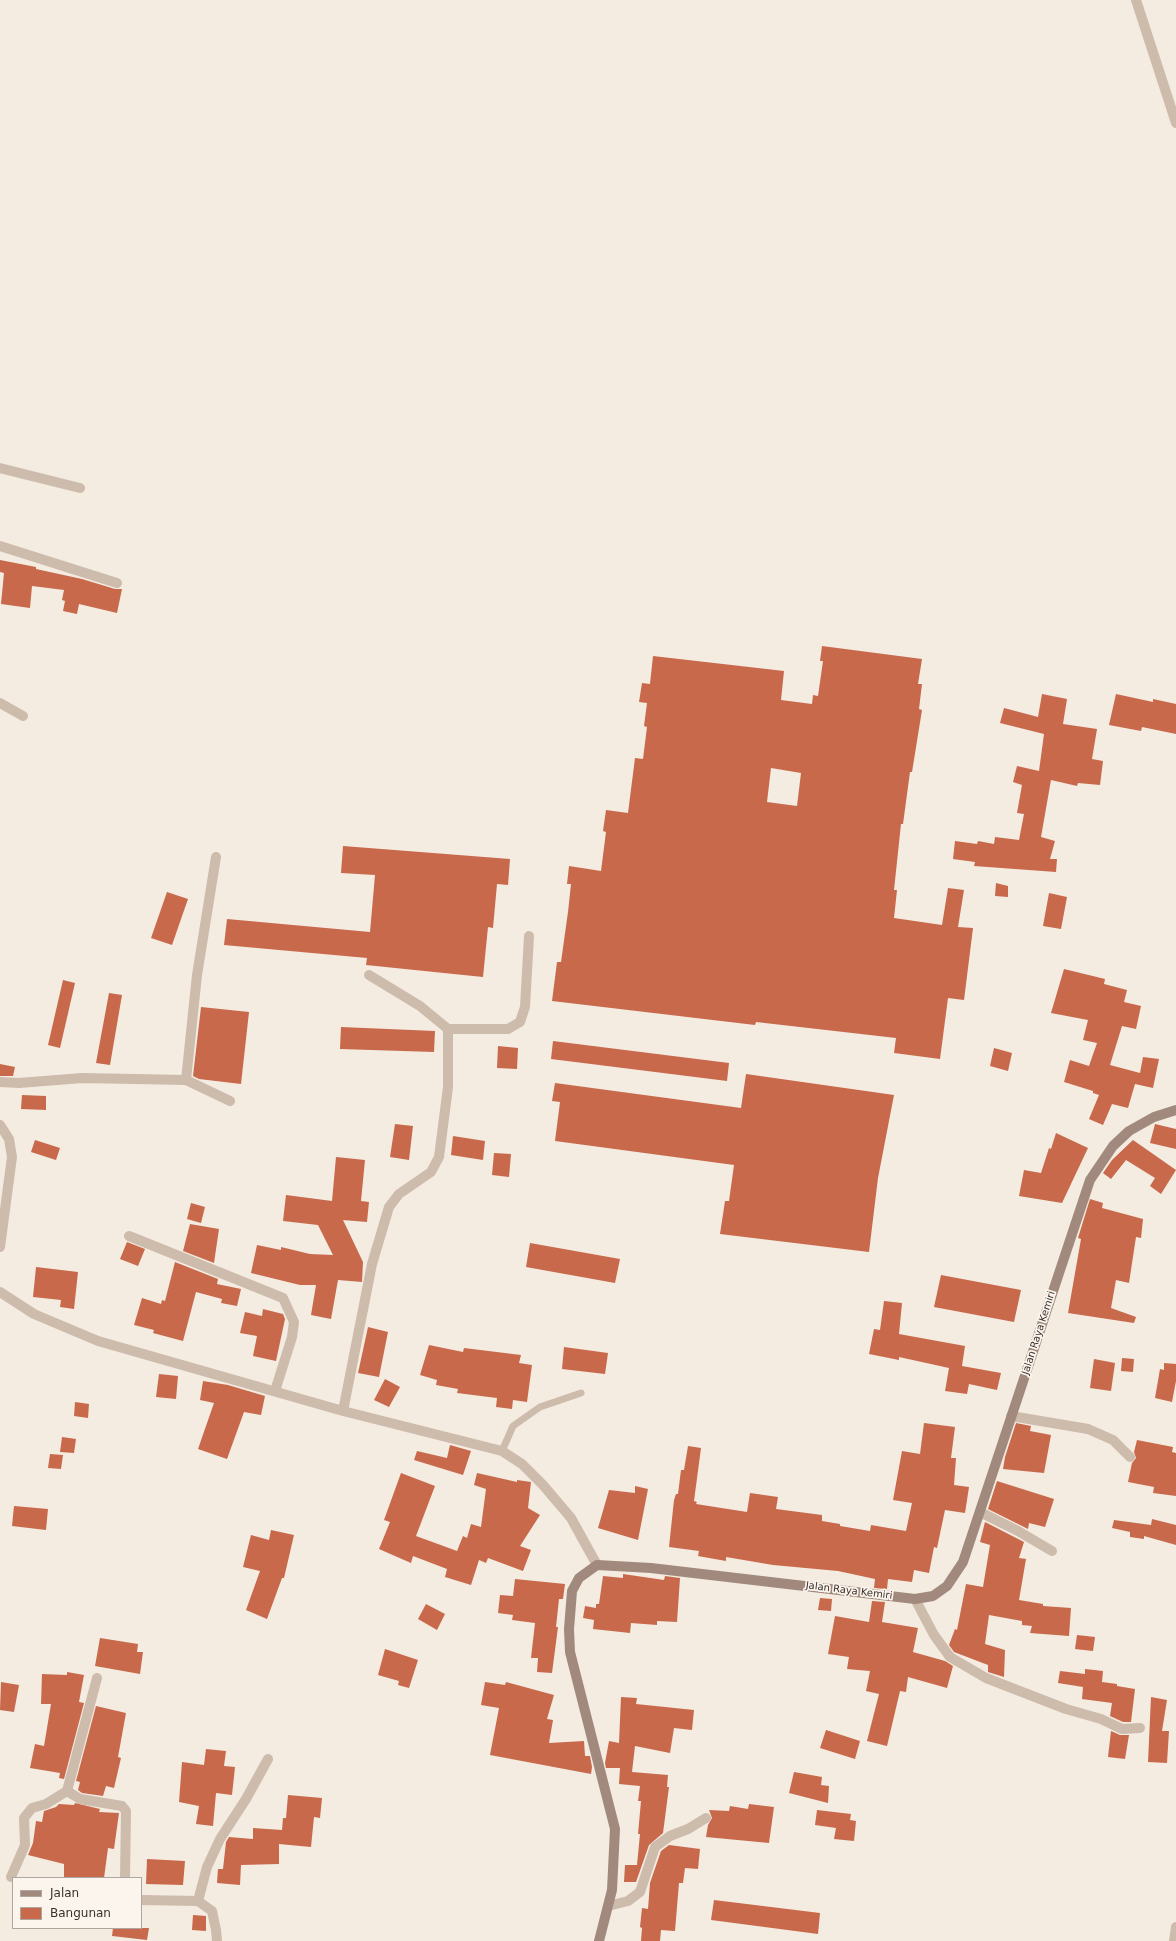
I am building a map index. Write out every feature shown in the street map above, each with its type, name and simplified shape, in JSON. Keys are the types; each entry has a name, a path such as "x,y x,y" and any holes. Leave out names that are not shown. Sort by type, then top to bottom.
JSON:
{"street":[{"path":"1136,0 1176,123"},
{"path":"0,468 80,488"},
{"path":"0,546 117,582"},
{"path":"0,703 23,716"},
{"path":"186,1080 198,975 216,857"},
{"path":"369,975 420,1006 448,1029 508,1029 520,1022 525,1007 529,936"},
{"path":"343,1411 372,1264 389,1208 399,1194 431,1172 439,1157 448,1087 448,1029"},
{"path":"0,1082 19,1083 82,1078 186,1080 230,1101"},
{"name":"Jalan Raya Kemiri","path":"597,1565 651,1568 915,1599 932,1596 947,1586 963,1562 1090,1180 1113,1146 1128,1131 1154,1117 1176,1110"},
{"path":"0,1125 9,1139 12,1157 0,1247"},
{"path":"129,1236 283,1298 294,1322 292,1337 275,1391"},
{"path":"0,1292 34,1314 98,1342 343,1411 502,1451 522,1464 553,1496 571,1518 597,1565 579,1578 572,1591 569,1629 570,1652 615,1829 612,1890 599,1941"},
{"path":"1011,1416 1088,1429 1113,1440 1130,1457"},
{"path":"980,1512 1018,1531 1052,1551"},
{"path":"915,1599 934,1635 950,1657 986,1678 1066,1709 1101,1719 1122,1730 1140,1728"},
{"path":"0,1875 13,1877 25,1845 24,1818 32,1808 46,1804 67,1791 97,1678"},
{"path":"198,1901 206,1867 220,1839 246,1799 268,1759"},
{"path":"67,1791 80,1800 122,1806 126,1811 125,1877"},
{"path":"608,1906 628,1901 640,1892 655,1847 670,1836 688,1829 706,1818"},
{"path":"142,1900 198,1901 212,1911 216,1930 216,1941"},
{"path":"1174,1941 1176,1927"}],"lane":[{"path":"502,1451 513,1426 540,1407 581,1393"}],"building":[{"path":"0,560 36,567 36,569 82,579 115,589 122,589 117,613 79,604 77,614 63,611 65,601 62,600 64,590 32,586 30,608 1,604 4,573 0,572"},
{"path":"822,646 922,659 918,684 922,684 919,709 922,710 912,772 910,772 903,824 901,824 894,890 897,890 894,918 942,925 948,888 964,890 958,927 973,928 964,1000 948,998 940,1059 894,1053 896,1038 756,1022 755,1025 552,1001 557,962 561,962 568,912 571,884 567,884 569,866 601,871 606,832 603,831 606,810 628,813 635,758 643,759 647,727 644,726 647,703 639,702 642,683 650,684 653,656 784,671 781,700 812,704 813,695 818,696 823,661 820,661","holes":["771,768 801,773 797,806 767,802"]},
{"path":"1042,694 1067,699 1063,724 1097,729 1092,759 1103,761 1100,785 1078,783 1077,786 1051,780 1041,837 1055,841 1050,859 1057,859 1056,872 974,866 975,862 953,859 955,841 977,844 978,841 994,844 995,837 1019,840 1024,814 1017,813 1022,785 1013,782 1017,766 1039,771 1044,734 1000,723 1004,708 1038,717"},
{"path":"1116,694 1153,702 1153,699 1176,704 1176,734 1142,727 1141,731 1109,725"},
{"path":"343,846 510,859 508,885 497,884 493,928 488,927 483,977 366,965 367,958 224,945 227,919 370,932 375,875 341,873"},
{"path":"996,883 1008,886 1008,897 995,896"},
{"path":"167,892 188,899 172,945 151,938"},
{"path":"1049,893 1067,897 1061,929 1043,926"},
{"path":"1064,969 1105,979 1104,984 1127,990 1124,1002 1141,1006 1136,1029 1122,1026 1110,1065 1140,1073 1143,1057 1159,1059 1153,1088 1135,1084 1128,1108 1112,1104 1103,1125 1089,1119 1099,1095 1093,1093 1093,1091 1064,1082 1070,1060 1089,1066 1097,1043 1083,1040 1088,1020 1051,1013"},
{"path":"63,980 75,983 60,1048 48,1045"},
{"path":"109,993 122,995 110,1065 96,1063"},
{"path":"201,1007 249,1012 241,1084 199,1079 193,1076"},
{"path":"341,1027 435,1031 434,1052 340,1049"},
{"path":"553,1041 729,1063 727,1081 551,1059"},
{"path":"498,1046 518,1048 517,1069 497,1068"},
{"path":"994,1048 1012,1053 1008,1071 990,1066"},
{"path":"0,1064 15,1067 13,1076 0,1076"},
{"path":"746,1074 894,1095 878,1178 869,1252 720,1234 725,1201 729,1201 734,1165 555,1141 560,1102 552,1101 555,1083 741,1108"},
{"path":"22,1095 46,1096 46,1110 21,1109"},
{"path":"395,1124 413,1126 409,1160 390,1157"},
{"path":"1155,1124 1176,1129 1176,1149 1150,1143"},
{"path":"1056,1133 1088,1148 1062,1203 1019,1196 1024,1170 1041,1173 1049,1148 1051,1149"},
{"path":"453,1136 485,1141 483,1160 451,1155"},
{"path":"35,1140 60,1148 56,1160 31,1152"},
{"path":"1133,1140 1176,1170 1161,1194 1150,1186 1155,1178 1126,1160 1111,1179 1103,1173 1112,1160"},
{"path":"494,1153 511,1154 509,1177 492,1175"},
{"path":"336,1157 365,1160 361,1201 369,1202 367,1222 343,1220 363,1262 362,1282 338,1280 331,1319 311,1315 316,1285 300,1285 251,1273 257,1245 281,1250 281,1247 310,1254 333,1255 318,1225 283,1221 286,1195 332,1201"},
{"path":"1090,1199 1103,1203 1102,1208 1143,1219 1141,1238 1136,1237 1129,1283 1116,1280 1111,1308 1136,1317 1134,1323 1068,1313 1081,1239 1078,1238"},
{"path":"191,1203 205,1207 201,1223 187,1219"},
{"path":"190,1224 219,1229 214,1263 183,1251"},
{"path":"127,1242 145,1249 138,1266 120,1259"},
{"path":"530,1243 620,1259 615,1283 526,1267"},
{"path":"175,1262 218,1279 217,1284 241,1289 237,1306 221,1303 222,1299 196,1292 183,1341 153,1333 154,1330 134,1325 142,1298 161,1304 162,1300 165,1301"},
{"path":"36,1267 78,1272 74,1309 60,1307 61,1300 33,1297"},
{"path":"941,1275 1021,1290 1014,1322 934,1307"},
{"path":"884,1301 902,1303 899,1334 965,1346 962,1366 1001,1373 997,1390 969,1384 967,1394 945,1391 949,1368 899,1357 899,1360 869,1354 874,1329 880,1330"},
{"path":"263,1309 283,1314 285,1319 276,1361 253,1356 257,1336 240,1333 245,1312 262,1316"},
{"path":"368,1327 388,1332 379,1377 358,1373"},
{"path":"429,1345 463,1352 464,1348 521,1355 519,1363 532,1365 527,1402 513,1400 512,1409 496,1407 497,1398 457,1393 458,1389 436,1385 437,1380 420,1375"},
{"path":"564,1347 608,1353 605,1374 562,1369"},
{"path":"1122,1358 1134,1359 1133,1372 1121,1371"},
{"path":"1094,1359 1115,1363 1111,1391 1090,1388"},
{"path":"1164,1363 1176,1364 1176,1381 1172,1402 1155,1398 1160,1369 1164,1370"},
{"path":"159,1374 178,1376 176,1399 156,1397"},
{"path":"385,1379 400,1387 389,1407 374,1400"},
{"path":"203,1381 228,1385 265,1396 261,1415 244,1412 227,1459 198,1449 214,1403 200,1400"},
{"path":"75,1402 89,1404 88,1418 74,1416"},
{"path":"924,1423 955,1427 951,1458 956,1458 954,1485 969,1487 965,1513 945,1510 937,1548 934,1547 929,1573 914,1570 912,1582 888,1579 887,1589 874,1588 875,1579 838,1571 773,1565 726,1557 726,1561 698,1556 699,1551 669,1547 674,1500 676,1494 678,1494 681,1470 684,1470 688,1446 701,1448 694,1501 697,1502 696,1504 747,1512 750,1493 778,1497 776,1509 822,1515 822,1521 840,1524 840,1526 870,1531 871,1525 906,1531 912,1503 893,1500 902,1451 920,1454"},
{"path":"1016,1423 1031,1426 1030,1431 1051,1435 1044,1473 1003,1469 1005,1457"},
{"path":"62,1437 76,1439 74,1453 60,1452"},
{"path":"1137,1440 1173,1447 1172,1452 1176,1453 1176,1496 1153,1493 1154,1487 1128,1482 1132,1463 1136,1458 1134,1452"},
{"path":"450,1445 471,1451 463,1475 414,1460 417,1451 447,1458"},
{"path":"50,1454 63,1455 61,1469 48,1468"},
{"path":"401,1473 435,1486 416,1536 457,1551 463,1536 467,1538 471,1524 481,1527 486,1489 474,1485 477,1473 517,1482 517,1480 531,1482 528,1508 540,1515 520,1546 531,1550 523,1571 488,1558 486,1563 479,1560 471,1585 445,1577 447,1569 413,1556 411,1563 379,1549 390,1522 384,1520"},
{"path":"997,1481 1054,1499 1045,1527 1029,1523 1028,1529 988,1509"},
{"path":"635,1486 648,1489 638,1540 598,1528 609,1490 635,1493"},
{"path":"14,1506 48,1509 46,1530 12,1526"},
{"path":"1152,1519 1176,1525 1176,1545 1144,1536 1144,1539 1130,1537 1130,1532 1112,1528 1114,1520 1151,1525"},
{"path":"985,1522 1024,1542 1019,1558 1026,1559 1019,1600 1043,1604 1043,1606 1071,1608 1069,1636 1030,1633 1032,1626 1022,1625 1022,1621 989,1615 985,1644 1005,1650 1004,1677 988,1672 988,1665 954,1652 949,1645 955,1629 957,1630 966,1584 983,1587 990,1545 980,1542"},
{"path":"271,1530 294,1535 284,1578 282,1578 267,1619 246,1610 260,1571 243,1567 251,1535 269,1540"},
{"path":"623,1574 664,1580 665,1576 680,1578 677,1622 657,1621 657,1625 631,1623 630,1633 593,1629 594,1620 583,1618 585,1606 596,1608 596,1604 599,1604 603,1576 623,1578"},
{"path":"515,1579 565,1584 563,1599 559,1599 556,1627 558,1627 552,1673 537,1672 538,1658 531,1658 535,1623 512,1620 513,1615 498,1613 500,1595 513,1596"},
{"path":"820,1598 832,1599 831,1611 818,1610"},
{"path":"872,1601 885,1602 882,1622 918,1628 913,1652 945,1661 953,1666 947,1688 908,1677 906,1692 900,1691 887,1746 867,1741 879,1694 866,1691 870,1671 847,1669 849,1657 828,1654 835,1616 869,1622"},
{"path":"426,1604 445,1614 437,1630 418,1619"},
{"path":"1077,1635 1095,1637 1093,1651 1075,1649"},
{"path":"100,1638 138,1644 137,1652 143,1652 140,1674 95,1666"},
{"path":"385,1649 418,1660 409,1688 398,1685 399,1681 378,1675"},
{"path":"1085,1669 1103,1671 1102,1682 1135,1689 1131,1722 1123,1722 1110,1716 1112,1703 1082,1699 1083,1687 1058,1683 1060,1671 1085,1674"},
{"path":"67,1672 84,1675 79,1702 84,1703 64,1779 59,1778 60,1773 30,1768 35,1744 44,1746 51,1704 41,1704 42,1674 67,1675"},
{"path":"1,1682 19,1685 14,1712 0,1710"},
{"path":"485,1682 505,1685 506,1682 554,1695 547,1719 553,1720 549,1743 584,1741 585,1756 590,1756 592,1767 591,1774 490,1755 499,1708 481,1705"},
{"path":"621,1697 637,1698 636,1704 694,1710 692,1730 674,1728 670,1753 635,1746 632,1772 668,1775 667,1787 669,1787 663,1833 649,1845 636,1882 624,1882 625,1865 637,1865 640,1834 638,1834 641,1801 638,1801 640,1786 619,1784 620,1768 606,1768 605,1763 609,1741 619,1743"},
{"path":"1151,1697 1167,1700 1162,1731 1169,1731 1167,1763 1148,1762"},
{"path":"96,1706 126,1713 118,1757 121,1758 114,1788 106,1786 103,1796 82,1793 78,1790 80,1782 76,1781"},
{"path":"826,1730 860,1741 855,1759 820,1748"},
{"path":"1111,1731 1120,1735 1129,1735 1125,1759 1108,1757"},
{"path":"206,1749 226,1751 224,1766 235,1767 232,1795 216,1793 213,1826 196,1824 199,1806 179,1802 182,1762 204,1765"},
{"path":"794,1772 822,1777 821,1785 829,1786 828,1803 789,1793"},
{"path":"288,1795 322,1798 320,1818 314,1817 311,1847 279,1844 279,1864 241,1865 240,1885 217,1883 218,1869 223,1869 226,1842 229,1837 253,1839 253,1828 282,1830 283,1818 286,1818"},
{"path":"75,1803 100,1809 99,1812 119,1813 114,1849 108,1848 104,1877 64,1877 64,1864 28,1855 33,1843 36,1821 42,1822 44,1811 56,1807 59,1804 74,1805"},
{"path":"749,1804 774,1807 769,1843 706,1837 708,1825 712,1818 709,1810 729,1811 730,1806 748,1809"},
{"path":"817,1810 851,1814 850,1820 856,1821 854,1841 834,1839 836,1828 815,1825"},
{"path":"669,1845 700,1849 698,1869 685,1868 683,1883 679,1883 675,1931 661,1930 660,1941 641,1941 642,1928 640,1927 642,1908 648,1909 650,1883 661,1851"},
{"path":"147,1859 185,1861 183,1885 146,1884"},
{"path":"714,1900 820,1913 818,1934 711,1920"},
{"path":"193,1915 206,1916 206,1931 192,1930"},
{"path":"149,1928 147,1940 112,1936 113,1929"}]}
